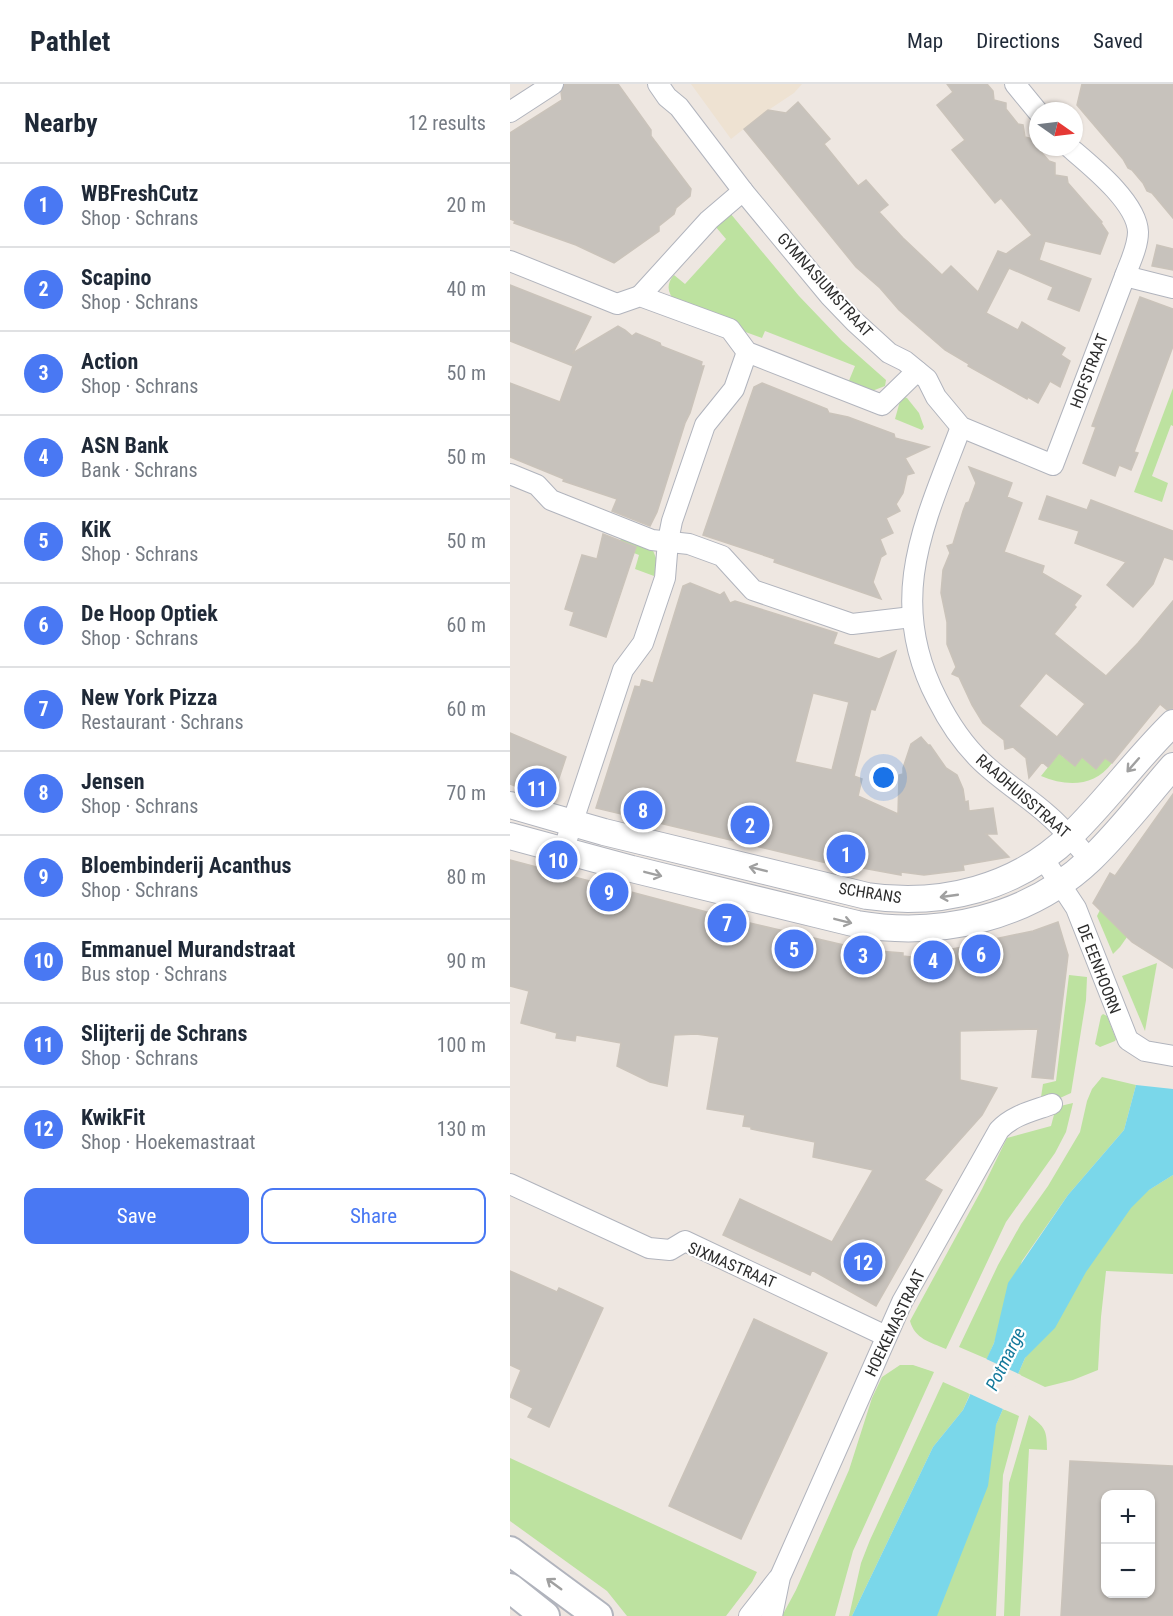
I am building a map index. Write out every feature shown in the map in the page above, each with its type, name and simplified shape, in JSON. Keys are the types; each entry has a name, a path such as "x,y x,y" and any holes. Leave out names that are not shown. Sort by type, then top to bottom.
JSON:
{"main road":[{"path":"510,1551 598,1616"},
{"path":"510,1588 545,1616"}],"street":[{"path":"510,112 553,84"},
{"name":"GYMNASIUMSTRAAT","path":"658,84 667,97 679,107 743,191 821,286 889,353 905,361 927,379 936,397 961,427 1053,465"},
{"path":"1015,84 1030,102"},
{"name":"HOFSTRAAT","path":"1053,465 1125,276 1135,248 1138,231 1132,213 1105,178 1079,156"},
{"path":"510,261 617,304 640,296 709,220 743,191"},
{"path":"1125,276 1173,288"},
{"path":"640,296 730,329 747,352 882,405 917,370"},
{"path":"562,851 623,670 643,643 665,578 672,521 705,425 734,389 747,352"},
{"name":"RAADHUISSTRAAT","path":"961,427 919,544 911,588 912,617 918,654 931,688 960,737 980,760 1048,814 1090,860"},
{"path":"510,474 537,485 551,500 652,540 689,544 722,556 753,590 852,624 912,617"},
{"name":"SCHRANS","path":"510,805 572,823 852,893 885,899 955,895 1005,880 1043,858 1070,837 1146,750 1173,723"},
{"name":"SCHRANS","path":"510,836 857,924 894,929 955,925 996,916 1019,907 1060,884 1090,860 1173,766"},
{"name":"DE EENHOORN","path":"1043,858 1076,908 1128,1040 1145,1052 1173,1056"},
{"name":"HOEKEMASTRAAT","path":"772,1616 780,1577 902,1302 999,1130 1007,1121 1052,1104"},
{"name":"SIXMASTRAAT","path":"510,1184 649,1248 670,1250 685,1241 886,1336"},
{"name":"HOEKEMASTRAAT","path":"749,1616 780,1577"}],"shaded area":[{"path":"691,84 802,84 794,93 731,139"}],"green space":[{"path":"730,213 799,296 842,341 886,380 885,386 872,391 848,383 855,366 765,331 762,338 740,330 741,326 676,302 669,288 671,278 674,275 685,284 726,239 715,226"},
{"path":"1173,388 1173,426 1171,425 1152,476 1168,483 1162,502 1134,492"},
{"path":"904,397 919,413 924,427 922,430 895,419 900,401"},
{"path":"622,536 652,548 658,563 654,576 635,569 639,555 618,547"},
{"path":"1065,746 1067,749 1062,756 1074,765 1082,757 1096,769 1105,758 1112,763 1097,777 1080,783 1061,782 1041,776"},
{"path":"1100,910 1127,937 1113,954 1097,916"},
{"path":"1157,963 1145,1031 1122,976"},
{"path":"1069,975 1087,977 1086,1000 1071,1093 1060,1098 1041,1097 1043,1084 1056,1081"},
{"path":"1103,1014 1107,1016 1116,1039 1100,1047 1095,1044"},
{"path":"1102,1077 1136,1085 1124,1130 1068,1195 1022,1261 987,1359 959,1347 998,1265 1021,1224 1048,1186 1080,1132 1087,1101 1092,1089"},
{"path":"1073,1103 1066,1132 1055,1153 1006,1222 946,1349 919,1336 910,1321 1007,1138 1051,1126 1056,1107"},
{"path":"1173,1175 1173,1274 1106,1271 1098,1370 1073,1380 1045,1387 1018,1374 1025,1358 1118,1209"},
{"path":"900,1365 913,1365 934,1372 853,1551 835,1616 782,1616 796,1590 849,1470 872,1398 882,1377"},
{"path":"943,1382 970,1394 963,1410 933,1447 852,1616 849,1616 861,1563 870,1540"},
{"path":"1003,1409 1019,1416 1003,1475 996,1616 910,1616"},
{"path":"1029,1415 1044,1430 1047,1450 1029,1449 1020,1616 1004,1616 1009,1483"},
{"path":"510,1458 757,1572 726,1616 627,1616 607,1591 510,1521"}],"water":[{"name":"Potmarge","path":"1136,1085 1173,1089 1173,1175 1149,1190 1131,1208 1086,1272 1055,1328 1025,1358 996,1425 988,1486 937,1616 852,1616 933,1447 963,1410 994,1343 1008,1283 1068,1195 1124,1130"}],"pier":[{"path":"984,1358 1021,1375 1005,1410 968,1393"}],"building":[{"path":"565,84 618,84 651,130 651,136 691,189 690,196 676,208 674,214 659,226 659,231 614,263 576,245 514,223 515,221 510,219 510,133 562,100 561,92"},
{"path":"947,84 987,84 993,91 994,100 1006,103 1006,109 1018,124 1023,125 1025,137 1029,138 1029,156 1045,156 1055,163 1055,175 1067,177 1068,183 1102,222 1108,233 1100,254 1045,241 1039,260 1091,279 1079,311 1048,299 1053,287 1009,268 986,313 1018,330 1022,322 1065,348 1061,355 1070,361 1060,387 1050,381 1038,403 968,366 969,364 945,350 899,310 880,288 856,267 744,129 768,110 786,113 798,102 830,139 824,144 858,186 866,180 888,205 879,212 903,238 942,275 951,266 978,292 998,251 1006,254 1032,235 1001,198 995,203 952,150 965,140 937,105 953,92"},
{"path":"1082,84 1173,84 1173,218 1152,193 1147,191 1143,183 1083,112 1083,102 1078,102"},
{"path":"1157,245 1173,249 1173,270 1152,266"},
{"path":"510,285 591,317 573,353 618,326 632,336 636,333 660,343 661,346 702,362 701,366 704,366 690,413 657,512 650,526 612,511 617,499 563,481 564,479 510,457 510,383 560,402 573,366 510,341"},
{"path":"1140,297 1173,309 1173,346 1134,452 1138,453 1131,470 1119,465 1115,476 1083,463 1096,427 1092,426"},
{"path":"762,383 827,409 829,413 848,417 894,434 895,438 929,447 905,458 914,473 907,475 903,493 896,504 900,511 886,518 893,533 880,539 886,554 881,557 873,582 881,599 703,535 754,387"},
{"path":"969,467 1012,483 1007,497 1022,503 1004,552 1044,566 1042,573 1081,596 1074,605 1076,607 1054,634 1106,676 1138,643 1173,601 1173,708 1167,710 1160,704 1112,763 1105,758 1096,769 1082,757 1075,766 1059,753 1048,767 1042,762 1029,778 1026,758 1013,747 1005,749 1004,740 983,723 959,677 952,674 956,667 947,644 947,622 941,593 943,570 950,553 947,546 953,544 966,503 969,502 976,483","holes":["1046,673 1085,704 1057,737 1019,706"]},
{"path":"1047,496 1087,510 1091,500 1173,531 1173,560 1164,557 1153,584 1133,607 1107,585 1126,562 1075,543 1079,531 1039,519"},
{"path":"603,534 636,547 606,637 570,625 574,612 565,609 582,555 597,559"},
{"path":"690,583 720,595 724,592 730,603 735,601 837,633 833,644 879,659 896,651 875,710 871,709 854,776 862,779 858,796 898,814 899,775 903,774 911,744 921,737 930,745 946,768 957,775 965,802 968,801 969,811 993,808 997,834 986,834 1009,857 963,865 964,870 924,875 901,872 901,875 857,867 856,870 596,808 635,686 640,687 642,680 653,683 683,586","holes":["813,693 849,702 832,770 795,762"]},
{"path":"510,733 566,757 553,796 549,795 547,799 510,784"},
{"path":"1173,794 1173,968 1132,942 1093,903 1110,873 1115,876"},
{"path":"510,860 737,920 865,950 903,953 903,956 920,958 920,955 994,941 994,939 1033,931 1058,922 1068,955 1053,1079 1032,1077 1038,1029 960,1031 960,1080 997,1088 982,1115 924,1180 942,1190 876,1306 812,1270 810,1275 723,1235 740,1199 832,1242 873,1170 813,1157 815,1142 751,1129 751,1127 743,1126 745,1115 707,1109 719,1037 696,1034 674,1035 667,1086 650,1082 617,1066 621,1043 576,1035 575,1041 556,1038 557,1033 521,1023 529,991 510,986"},
{"path":"510,1271 557,1292 559,1288 603,1308 549,1427 528,1417 533,1408 510,1397 521,1370 510,1365"},
{"path":"754,1319 827,1353 741,1539 669,1506"},
{"path":"1070,1461 1173,1466 1173,1616 1061,1616"}],"place":[{"name":"Slijterij de Schrans","path":"537,788"},
{"name":"Jensen","path":"643,810"},
{"name":"Scapino","path":"750,825"},
{"name":"WBFreshCutz","path":"846,854"},
{"name":"Emmanuel Murandstraat","path":"558,860"},
{"name":"Bloembinderij Acanthus","path":"609,892"},
{"name":"New York Pizza","path":"727,923"},
{"name":"KiK","path":"794,949"},
{"name":"De Hoop Optiek","path":"981,954"},
{"name":"Action","path":"863,955"},
{"name":"ASN Bank","path":"933,960"},
{"name":"KwikFit","path":"863,1262"}]}
